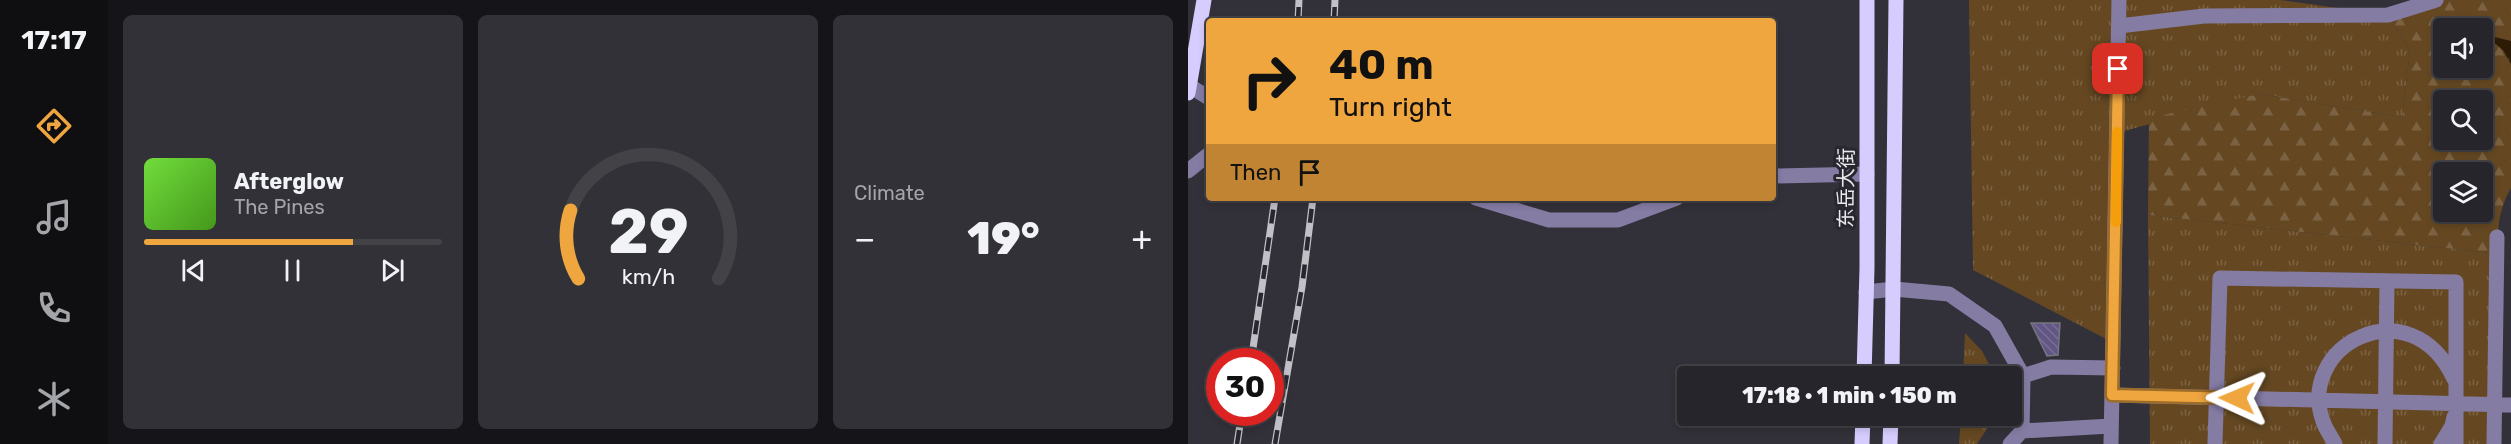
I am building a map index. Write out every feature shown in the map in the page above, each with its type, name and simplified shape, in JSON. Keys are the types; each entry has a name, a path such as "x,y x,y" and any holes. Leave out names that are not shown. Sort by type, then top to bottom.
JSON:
{"main road":[{"path":"1188,88 1204,0"},
{"name":"东岳大街","path":"1864,366 1867,0"},
{"path":"1892,366 1896,0"},
{"path":"1862,444 1863,426"},
{"path":"1890,444 1891,426"}],"street":[{"path":"2110,444 2120,0"},
{"path":"2119,26 2204,16 2388,15 2436,0"},
{"path":"1188,88 1206,97"},
{"path":"1188,171 1206,156"},
{"path":"1776,176 1867,174"},
{"path":"1486,201 1549,220 1618,220 1669,201"},
{"path":"2494,444 2497,237"},
{"path":"2215,444 2220,278 2456,282 2456,444"},
{"path":"2385,444 2387,282"},
{"path":"1866,292 1894,289 1949,294 1995,326 2023,376 2022,430 2010,444"},
{"path":"2335,444 2324,423 2319,400 2323,378 2333,359 2348,343 2368,333 2387,330 2411,334 2431,345 2446,362 2455,382 2457,404 2452,426 2441,444"},
{"path":"2023,376 2051,367 2113,368"},
{"path":"2112,395 2511,405"},
{"path":"2022,430 2111,426"}],"green space":[{"path":"1969,0 2115,0 2114,343 1973,270"},
{"path":"2119,0 2280,0 2388,15 2410,51 2402,117 2260,94 2117,133"},
{"path":"2429,0 2511,0 2511,41 2493,36 2493,18 2433,18 2433,78 2493,78 2493,41 2503,50 2511,64 2511,188 2499,220 2499,254 2148,215 2149,118 2260,94 2402,117 2410,51 2388,15"},
{"path":"2148,215 2499,254 2493,444 2150,444"},
{"path":"1965,333 1982,351 1990,366 1963,366"},
{"path":"1960,426 1989,426 1977,444 1959,444"}],"water":[{"path":"2493,37 2511,41 2511,64 2503,50 2493,42"}],"building":[{"path":"2031,323 2060,323 2058,355 2047,356"}],"railway":[{"path":"1298,18 1299,0"},
{"path":"1334,18 1335,0"},
{"path":"1253,348 1275,201"},
{"path":"1275,444 1302,287 1313,201"},
{"path":"1237,444 1240,426"}],"slow traffic":[{"path":"2116,222 2117,132"}],"route":[{"path":"2118,69 2112,395 2237,398"}]}
